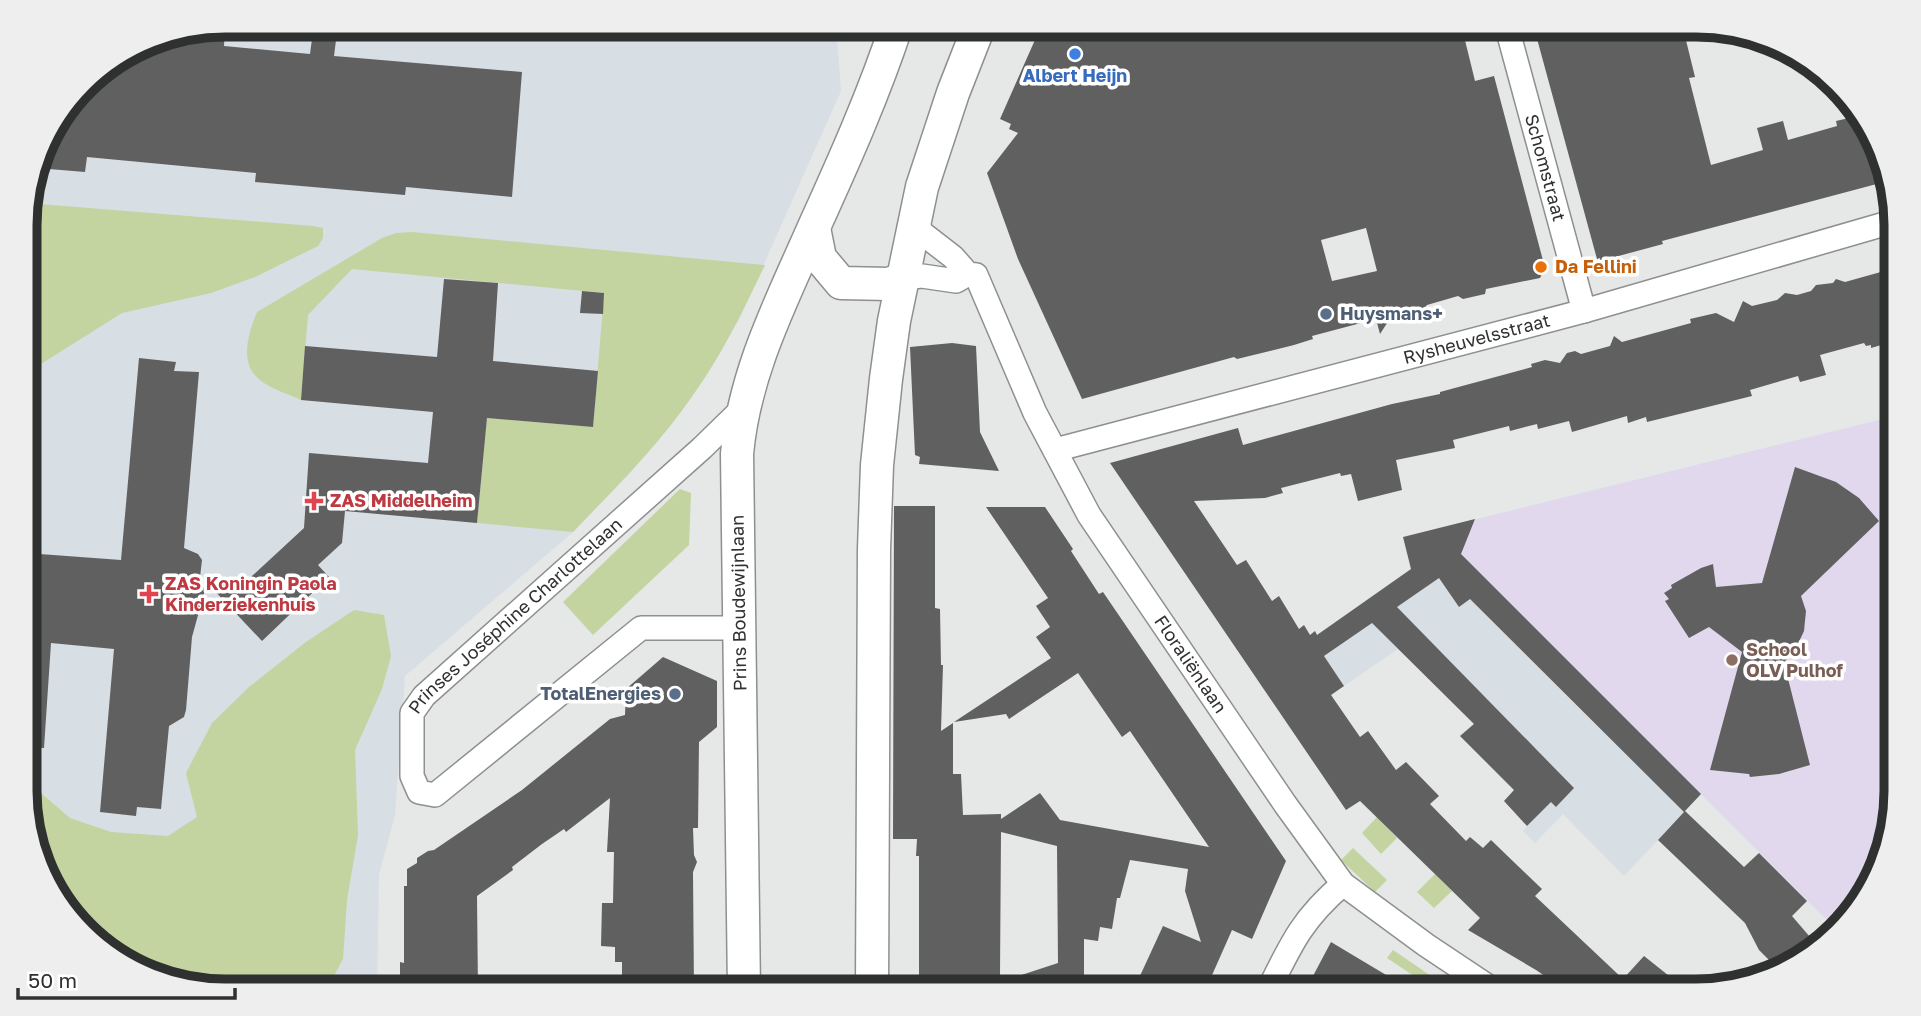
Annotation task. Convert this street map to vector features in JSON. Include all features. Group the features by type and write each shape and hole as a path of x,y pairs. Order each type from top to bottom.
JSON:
{"main road":[{"name":"Prins Boudewijnlaan","path":"744,979 737,454 742,409 780,300 881,72 893,37"},
{"path":"872,979 877,465 892,335 914,219 953,93 975,37"},
{"path":"814,228 820,258 841,283 889,284 902,279"}],"street":[{"name":"Schomstraat","path":"1510,37 1584,311"},
{"name":"Floraliënlaan","path":"914,219 922,233 953,257 968,274 976,275 1035,413 1088,516 1343,884 1477,979"},
{"name":"Rysheuvelsstraat","path":"1055,450 1584,311 1884,224"},
{"path":"902,279 922,276 956,281 968,274"},
{"name":"Prinses Joséphine Charlottelaan","path":"739,628 641,628 435,795 419,792 412,776 412,713 424,696 702,448 742,409"},
{"path":"1274,979 1299,930 1320,904 1343,884"}],"shaded area":[{"name":"ZAS Middelheim","path":"837,37 841,91 739,320 691,398 632,471 573,532 405,676 395,815 379,875 377,979 225,979 176,973 142,960 110,940 76,906 51,863 38,815 37,791 37,213 43,176 62,131 76,110 110,76 153,51 201,38"},
{"name":"School OLV Pulhof","path":"1884,419 1884,803 1881,828 1865,874 1837,915 1830,922 1436,529"},
{"path":"1450,542 1701,794 1624,876 1563,814 1535,843 1523,831 1538,815 1460,736 1474,723 1398,649 1344,686 1324,657"}],"green space":[{"path":"38,204 323,228 323,238 318,246 255,277 211,293 122,313 37,366"},
{"path":"412,232 765,265 722,350 691,398 650,451 573,532 477,523 487,418 593,427 604,293 352,269 308,315 301,400 269,386 253,373 247,347 257,312 382,238 396,233"},
{"path":"680,489 691,493 689,545 593,635 563,602"},
{"path":"354,610 384,615 391,656 382,689 355,750 358,835 347,900 343,959 332,979 201,978 176,973 142,960 110,940 92,924 62,885 43,840 37,790 70,818 111,832 168,836 197,817 186,773 212,723 249,687 306,642"},
{"path":"1377,817 1397,838 1381,854 1362,833"},
{"path":"1353,848 1387,880 1375,892 1341,860"},
{"path":"1435,874 1452,891 1434,908 1417,892"},
{"path":"1393,950 1435,979 1418,979 1387,958"}],"building":[{"path":"224,37 224,46 310,54 312,37 336,37 334,56 522,72 512,197 406,187 405,195 255,182 256,173 87,157 85,172 46,169 56,142 76,110 110,76 131,62 153,51 188,40"},
{"path":"1036,37 1464,37 1475,81 1494,76 1545,268 1540,278 1486,289 1485,294 1463,299 1458,296 1427,305 1420,314 1411,309 1393,314 1380,334 1376,319 1312,336 1313,339 1294,345 1237,359 1234,357 1082,399 1018,259 987,173 1018,133 1009,129 1011,124 1000,119","holes":["1366,228 1377,271 1332,281 1321,240"]},
{"path":"1537,37 1685,37 1695,77 1689,78 1711,165 1763,150 1757,128 1783,121 1788,140 1837,126 1836,121 1850,118 1870,153 1878,176 1879,183 1662,241 1663,244 1600,261 1600,258 1597,259"},
{"path":"1884,271 1884,344 1871,348 1871,345 1866,346 1864,343 1820,355 1826,375 1800,382 1798,376 1750,390 1752,396 1647,422 1646,417 1628,423 1627,416 1572,432 1569,421 1538,429 1537,424 1510,431 1509,426 1453,440 1455,448 1396,460 1402,490 1358,501 1351,474 1341,476 1340,473 1281,488 1283,493 1265,498 1194,501 1237,565 1246,560 1272,601 1279,596 1299,629 1304,625 1310,635 1315,631 1317,635 1411,569 1403,537 1475,519 1461,554 1701,794 1685,811 1744,867 1759,853 1807,901 1792,916 1811,939 1772,963 1759,950 1745,923 1658,840 1684,812 1470,599 1459,607 1439,578 1397,607 1574,788 1556,807 1551,802 1527,826 1504,801 1514,790 1460,736 1474,724 1372,623 1324,656 1344,686 1331,695 1360,737 1368,731 1396,770 1406,762 1439,796 1430,804 1466,841 1470,837 1483,848 1491,840 1542,889 1535,896 1623,979 1549,979 1468,930 1480,918 1360,801 1346,810 1110,463 1238,428 1243,445 1392,404 1440,394 1532,367 1531,364 1545,360 1560,363 1567,353 1575,351 1581,354 1610,346 1614,336 1622,342 1691,323 1690,319 1716,313 1734,322 1743,301 1752,306 1777,300 1785,293 1797,295 1811,291 1816,285 1833,283 1836,279 1845,282"},
{"path":"444,279 498,283 493,361 598,371 593,427 487,418 477,523 345,511 342,543 318,565 329,577 262,641 211,587 238,589 304,528 309,453 428,463 433,412 301,400 305,346 437,357"},
{"path":"582,291 604,293 603,314 580,313"},
{"path":"952,343 976,346 980,432 999,471 919,464 920,457 915,455 910,347"},
{"path":"139,358 176,362 174,371 199,372 184,548 198,554 202,560 199,586 206,586 192,637 186,710 184,717 169,726 161,809 137,807 136,816 100,812 114,649 51,643 44,748 37,748 37,554 121,560"},
{"path":"1795,467 1836,482 1859,498 1879,521 1801,596 1806,611 1804,631 1784,663 1810,765 1779,774 1750,777 1749,774 1710,770 1742,652 1709,627 1689,638 1665,601 1669,599 1664,593 1672,588 1671,585 1713,564 1716,587 1762,583"},
{"path":"894,506 935,506 935,608 940,609 943,665 941,731 953,723 953,774 961,774 963,815 1001,814 1001,819 1040,793 1060,820 1209,847 1130,731 1122,737 1078,673 1009,719 1006,714 954,722 1051,658 1036,637 1050,627 1036,606 1048,598 986,507 1045,507 1099,594 1103,592 1286,861 1252,939 1232,930 1210,979 1139,979 1163,926 1201,942 1185,891 1188,869 1130,860 1120,898 1117,898 1112,929 1100,927 1098,941 1084,939 1084,979 1009,979 1058,963 1057,846 1001,832 1000,975 919,976 917,839 893,839"},
{"path":"663,657 717,681 717,727 699,742 698,828 693,828 694,855 697,862 693,872 694,979 622,979 622,962 615,962 615,947 601,946 602,903 613,903 614,852 607,852 610,798 566,832 564,829 542,844 512,867 513,870 477,896 478,979 400,979 400,962 404,963 404,886 407,886 407,869 417,863 417,858 434,850 522,790 610,719 625,715 626,689"},
{"path":"1331,942 1393,979 1311,979"},
{"path":"1644,956 1673,979 1623,979"}],"place":[{"name":"Albert Heijn","path":"1075,54"},
{"name":"Da Fellini","path":"1541,267"},
{"name":"Huysmans+","path":"1326,314"},
{"name":"ZAS Middelheim","path":"314,501"},
{"name":"ZAS Koningin Paola Kinderziekenhuis","path":"149,594"},
{"name":"School OLV Pulhof","path":"1732,660"},
{"name":"TotalEnergies","path":"675,694"}]}
